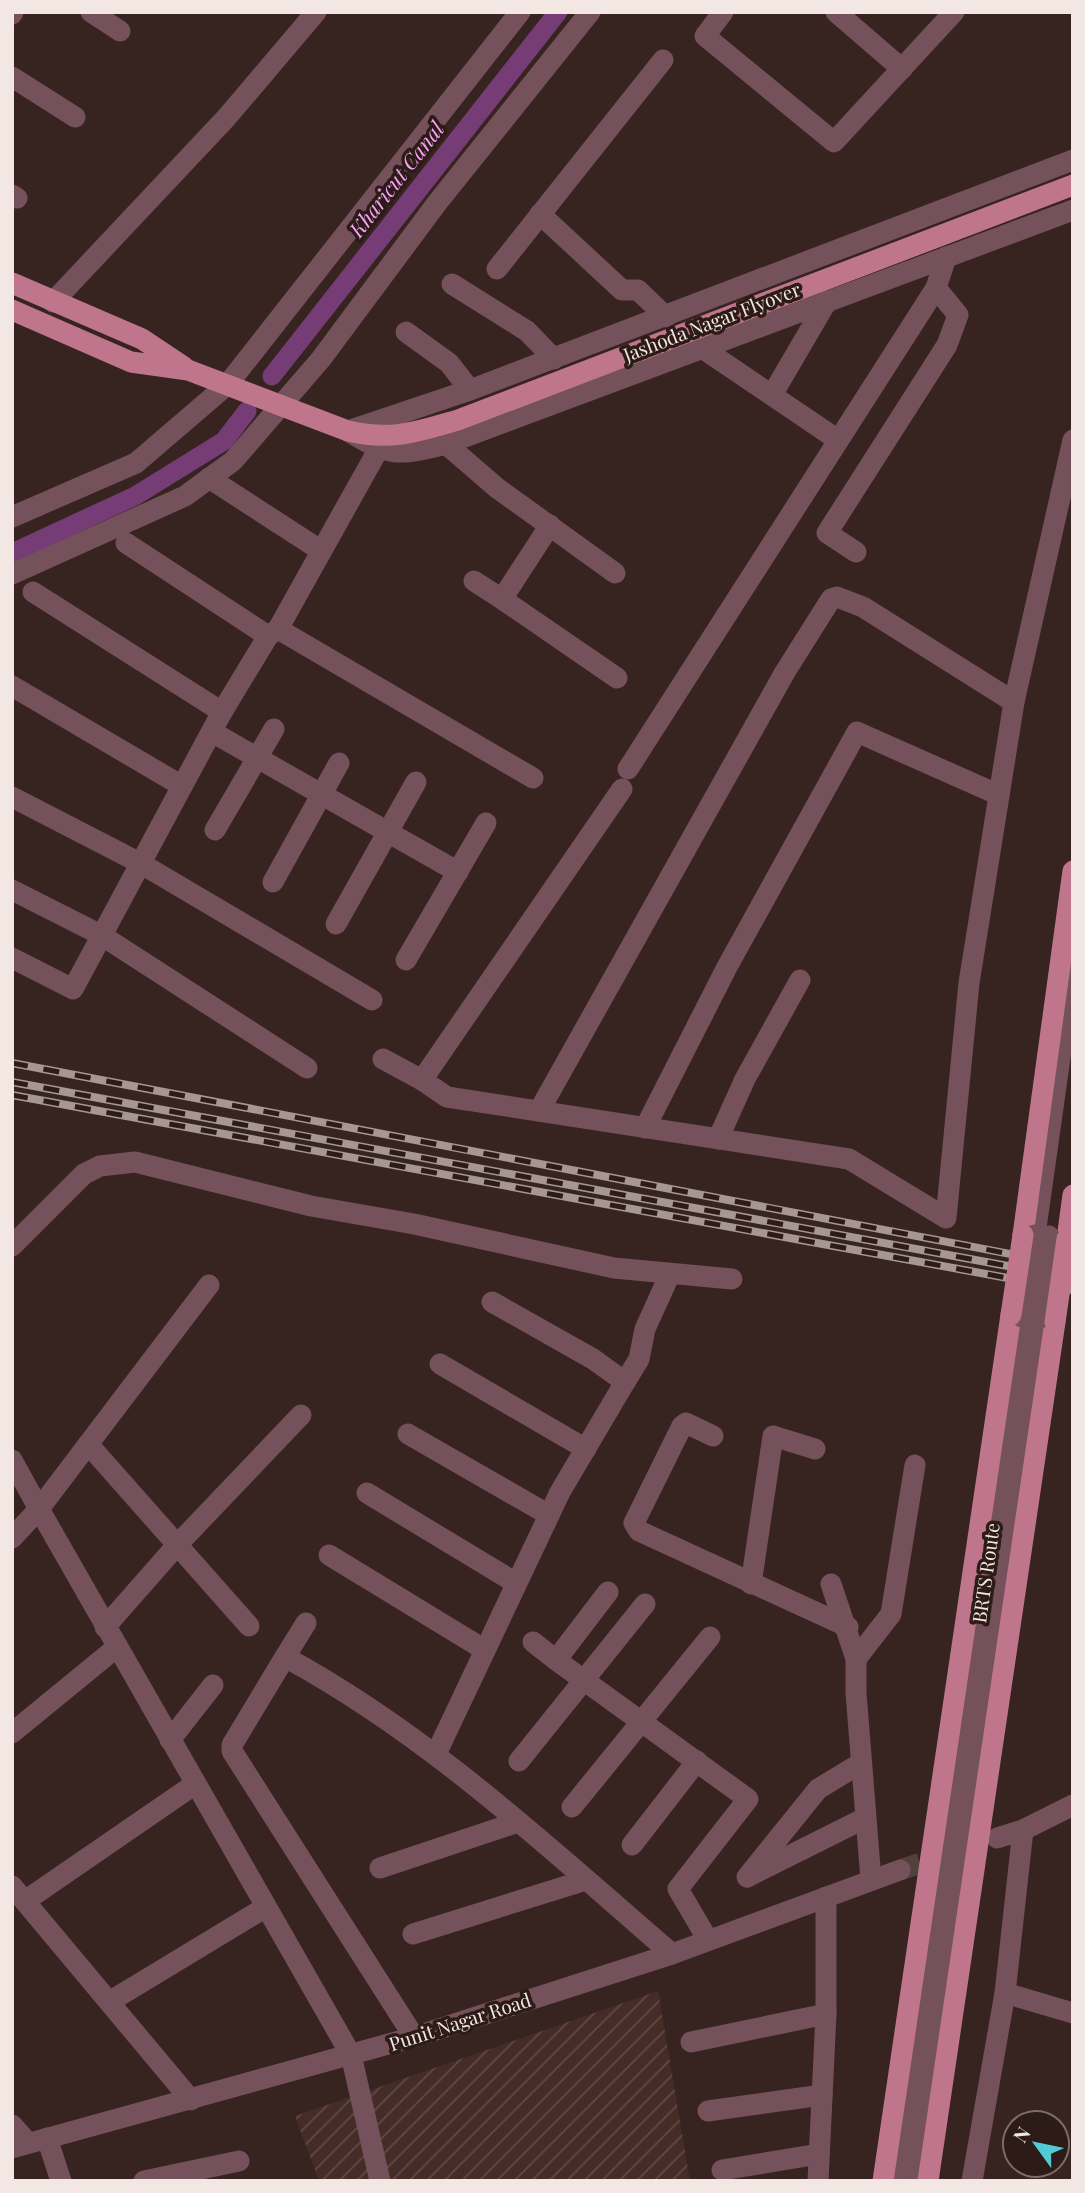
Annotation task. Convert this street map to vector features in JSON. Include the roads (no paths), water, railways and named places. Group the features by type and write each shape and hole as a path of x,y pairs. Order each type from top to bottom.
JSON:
{"main road":[{"name":"Jashoda Nagar Flyover","path":"188,370 384,444 458,420 1073,185"},
{"path":"12,283 142,339 188,370"},
{"path":"12,310 131,362 188,370"},
{"path":"883,2181 1032,1318 1043,1236 1073,870"},
{"path":"928,2181 1043,1236 1073,1195"}],"street":[{"path":"91,12 120,31"},
{"path":"53,302 227,117 316,12"},
{"path":"12,517 136,463 228,384 520,12"},
{"path":"12,575 186,496 233,461 284,406 437,204 590,12"},
{"path":"723,12 705,36 834,142 954,12"},
{"path":"836,12 902,69"},
{"path":"497,269 663,60"},
{"path":"12,77 75,117"},
{"path":"348,431 554,359 1073,160"},
{"path":"12,958 73,989 222,712 273,633 384,444 399,454 446,444 1073,210"},
{"path":"540,214 622,290 638,290 666,317"},
{"path":"422,1080 625,779 936,288 946,257"},
{"path":"452,284 527,331 554,359"},
{"path":"856,552 827,533 947,345 958,315 936,288"},
{"path":"772,395 827,301"},
{"path":"406,332 449,363 470,390"},
{"path":"702,348 838,440"},
{"path":"383,1059 447,1097 849,1159 946,1218 969,983 1014,702 1073,440"},
{"path":"446,444 497,488 615,573"},
{"path":"209,478 320,550"},
{"path":"502,599 550,525"},
{"path":"126,543 273,633 533,778"},
{"path":"474,581 617,678"},
{"path":"33,592 222,712"},
{"path":"539,1111 785,672 831,599 837,597 863,607 1014,702"},
{"path":"12,686 182,786"},
{"path":"215,830 274,729"},
{"path":"212,732 458,872"},
{"path":"645,1128 727,967 857,732 999,795"},
{"path":"273,882 339,763"},
{"path":"336,924 416,782"},
{"path":"12,797 140,863 372,1000"},
{"path":"406,960 486,823"},
{"path":"12,890 101,935 307,1068"},
{"path":"1043,1236 1073,966"},
{"path":"718,1139 745,1079 800,980"},
{"path":"1043,1236 1073,1068"},
{"path":"12,1246 84,1174 100,1166 135,1162 311,1206 414,1224 614,1268 732,1279"},
{"path":"436,1754 549,1515 639,1359 645,1329 670,1274"},
{"path":"12,1538 39,1509 209,1285"},
{"path":"492,1302 593,1359 625,1382"},
{"name":"BRTS Route","path":"899,2181 1032,1318"},
{"name":"BRTS Route","path":"915,2181 1032,1318"},
{"path":"440,1364 586,1449"},
{"path":"105,1627 178,1544 301,1415"},
{"path":"713,1436 686,1423 682,1426 634,1523 644,1534 848,1627"},
{"path":"408,1434 549,1515"},
{"path":"751,1584 773,1436 815,1449"},
{"path":"88,1444 249,1626"},
{"path":"12,1460 351,2055 380,2181"},
{"path":"856,1658 891,1614 915,1465"},
{"path":"367,1493 516,1583"},
{"path":"329,1555 485,1650"},
{"path":"831,1584 848,1627 856,1658 861,1763 872,1880"},
{"path":"556,1660 608,1592"},
{"path":"519,1761 645,1604"},
{"path":"306,1623 232,1745 232,1751 415,2037"},
{"path":"572,1807 710,1637"},
{"path":"533,1642 748,1799 678,1889 708,1940"},
{"path":"12,1733 117,1647"},
{"path":"285,1657 338,1686 436,1754 672,1954"},
{"path":"170,1740 213,1685"},
{"path":"632,1844 696,1761"},
{"path":"861,1763 818,1789 741,1880 866,1818"},
{"path":"191,2100 19,1894 195,1784"},
{"path":"997,1838 1023,1830 1073,1805"},
{"path":"380,1868 518,1822"},
{"path":"972,2181 1005,1993 1023,1830"},
{"name":"Punit Nagar Road","path":"29,2143 415,2037 672,1954 900,1870"},
{"path":"413,1934 586,1880"},
{"path":"818,2181 826,2014 826,1897"},
{"path":"109,2002 266,1907"},
{"path":"1005,1993 1073,2013"},
{"path":"691,2042 826,2014"},
{"path":"708,2111 822,2095"},
{"path":"12,2125 61,2181"},
{"path":"722,2169 819,2154"},
{"path":"144,2181 239,2161"}],"waterway":[{"name":"Kharicut Canal","path":"272,376 558,12"},
{"name":"Kharicut Canal","path":"12,553 135,496 224,441 247,411"}],"tunnel":[{"path":"900,1870 945,1855"}],"railway":[{"path":"12,1063 1073,1266"},
{"path":"12,1082 1073,1278"},
{"path":"12,1095 1073,1290"}]}
